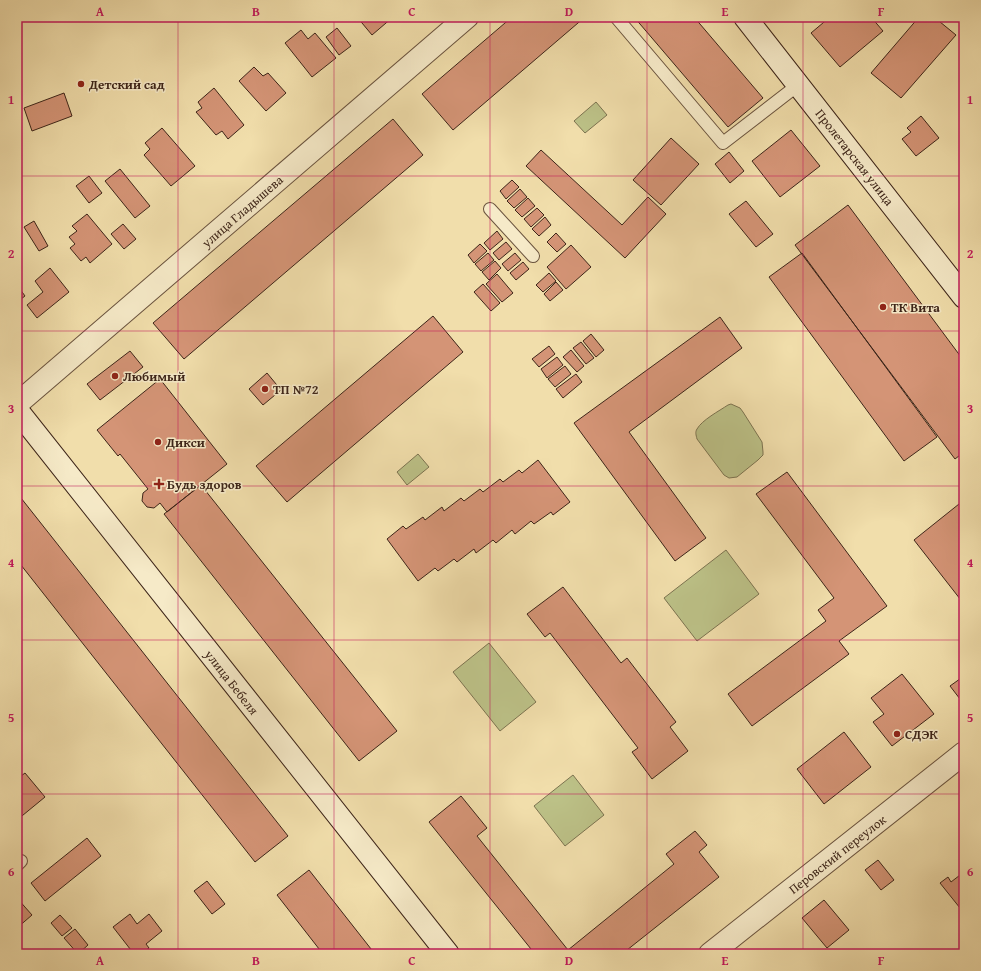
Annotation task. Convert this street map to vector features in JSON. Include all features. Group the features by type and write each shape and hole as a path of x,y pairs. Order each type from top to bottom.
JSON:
{"street":[{"name":"улица Гладышева","path":"17,404 467,17"},
{"name":"Пролетарская улица","path":"745,17 964,297"},
{"name":"улица Бебеля","path":"17,410 448,954"},
{"name":"Перовский переулок","path":"710,954 964,753"}],"lane":[{"path":"616,17 723,143 798,84"},
{"path":"490,209 533,256"}],"green space":[{"path":"596,102 607,115 585,133 574,121"},
{"path":"731,404 740,408 762,442 763,455 737,477 729,478 724,475 697,439 696,430 707,419"},
{"path":"418,454 429,467 407,485 397,472"},
{"path":"726,550 759,594 697,641 664,598"},
{"path":"489,643 536,702 500,731 453,672"},
{"path":"573,775 604,815 565,846 534,806"}],"building":[{"path":"357,17 393,17 372,35"},
{"path":"512,17 585,17 453,130 422,94"},
{"path":"634,17 694,17 763,98 728,127"},
{"path":"830,17 871,17 883,31 840,67 811,33"},
{"path":"919,17 934,17 956,35 901,98 871,73"},
{"path":"337,28 351,46 339,55 326,37"},
{"path":"301,30 308,39 315,33 336,58 312,77 285,43"},
{"path":"254,67 263,76 268,73 286,93 266,111 239,81"},
{"path":"214,88 244,125 228,139 222,131 216,135 196,112 202,108 198,102"},
{"path":"64,93 72,116 32,131 24,108"},
{"path":"921,116 939,138 916,156 902,139 911,132 907,128"},
{"path":"393,119 423,155 184,359 153,323"},
{"path":"162,128 195,166 171,186 144,155 150,149 145,143"},
{"path":"791,130 820,166 780,197 752,161"},
{"path":"671,138 699,164 661,205 633,180"},
{"path":"541,150 622,225 648,197 666,214 625,258 526,166"},
{"path":"729,152 744,171 730,183 715,164"},
{"path":"120,169 150,206 135,218 105,181"},
{"path":"89,176 102,193 89,203 76,186"},
{"path":"512,180 519,187 506,199 500,191"},
{"path":"520,189 527,197 514,208 507,201"},
{"path":"528,198 535,206 522,217 515,210"},
{"path":"746,201 773,234 756,247 729,214"},
{"name":"ТК Вита","path":"848,205 964,361 964,452 955,459 795,245"},
{"path":"537,208 544,215 531,227 524,219"},
{"path":"87,214 112,244 90,263 86,257 81,261 70,248 75,244 69,237 77,231 72,226"},
{"path":"545,217 551,225 539,236 532,229"},
{"path":"34,221 48,246 39,251 24,227"},
{"path":"123,224 136,239 124,249 111,234"},
{"path":"497,231 503,239 490,250 484,243"},
{"path":"556,233 566,244 557,252 547,242"},
{"path":"506,242 512,249 499,260 493,253"},
{"path":"480,244 487,251 474,263 468,255"},
{"path":"571,245 591,267 566,289 547,267"},
{"path":"488,253 494,260 481,271 475,264"},
{"path":"515,253 521,260 508,271 502,264"},
{"path":"802,253 937,437 904,461 769,277"},
{"path":"495,261 501,268 489,280 482,272"},
{"path":"523,262 529,269 516,280 510,273"},
{"path":"50,268 69,292 37,318 27,305 43,292 35,281"},
{"path":"549,273 556,281 543,292 536,285"},
{"path":"497,274 513,293 502,302 486,284"},
{"path":"556,282 563,290 550,301 544,294"},
{"path":"483,284 500,303 491,311 474,292"},
{"path":"17,285 25,296 17,302"},
{"path":"433,316 463,352 287,502 256,466"},
{"path":"720,317 742,348 629,432 706,538 675,561 574,423"},
{"path":"591,334 604,350 596,357 583,341"},
{"path":"581,342 594,358 586,364 573,348"},
{"path":"549,346 555,354 539,367 532,359"},
{"path":"571,350 584,366 577,372 563,357"},
{"name":"Любимый","path":"130,351 143,367 100,400 87,384"},
{"path":"557,357 563,365 547,378 541,369"},
{"path":"565,366 571,374 555,387 548,379"},
{"name":"ТП №72","path":"267,373 281,390 263,405 249,389"},
{"path":"576,374 582,382 563,398 556,389"},
{"name":"Дикси","path":"160,379 227,464 167,512 160,503 154,508 147,507 142,501 143,493 148,489 120,454 118,456 97,430"},
{"path":"538,460 570,502 553,515 551,512 534,524 531,521 515,534 512,530 496,543 493,540 476,553 474,549 457,562 454,559 438,571 435,568 418,581 387,539 403,526 406,529 423,517 425,520 442,507 444,511 461,498 464,501 480,489 483,492 500,479 503,482 519,470 522,473"},
{"path":"787,472 887,606 839,641 849,654 752,726 728,694 826,621 818,610 834,598 756,494"},
{"path":"201,485 397,731 359,761 164,514"},
{"path":"21,498 288,836 255,862 17,560 17,501"},
{"path":"964,500 964,604 914,540"},
{"path":"563,587 621,663 627,658 676,722 670,727 688,751 652,779 632,752 638,748 550,633 545,637 527,614"},
{"path":"902,674 934,714 892,746 873,722 884,714 871,698"},
{"path":"964,676 964,695 960,699 950,686"},
{"path":"844,732 871,767 824,804 797,769"},
{"path":"25,773 45,797 17,820 17,779"},
{"path":"461,796 487,828 477,836 568,950 674,864 666,854 695,831 707,845 699,852 719,877 622,954 535,954 429,822"},
{"path":"87,838 101,856 45,901 31,883"},
{"path":"878,860 894,880 881,890 865,870"},
{"path":"309,870 375,954 323,954 277,895"},
{"path":"964,872 964,913 940,883 948,877 951,882"},
{"path":"207,881 225,904 212,914 194,891"},
{"path":"17,898 32,915 17,928"},
{"path":"824,900 849,930 827,948 802,918"},
{"path":"130,914 137,924 149,914 162,931 146,944 149,948 141,954 134,954 113,927"},
{"path":"60,915 72,928 62,936 51,923"},
{"path":"75,929 88,945 78,954 64,938"}],"place":[{"name":"Детский сад","path":"81,84"},
{"name":"ТК Вита","path":"883,307"},
{"name":"Любимый","path":"115,376"},
{"name":"ТП №72","path":"265,389"},
{"name":"Дикси","path":"158,442"},
{"name":"Будь здоров","path":"159,484"},
{"name":"СДЭК","path":"897,734"}]}
